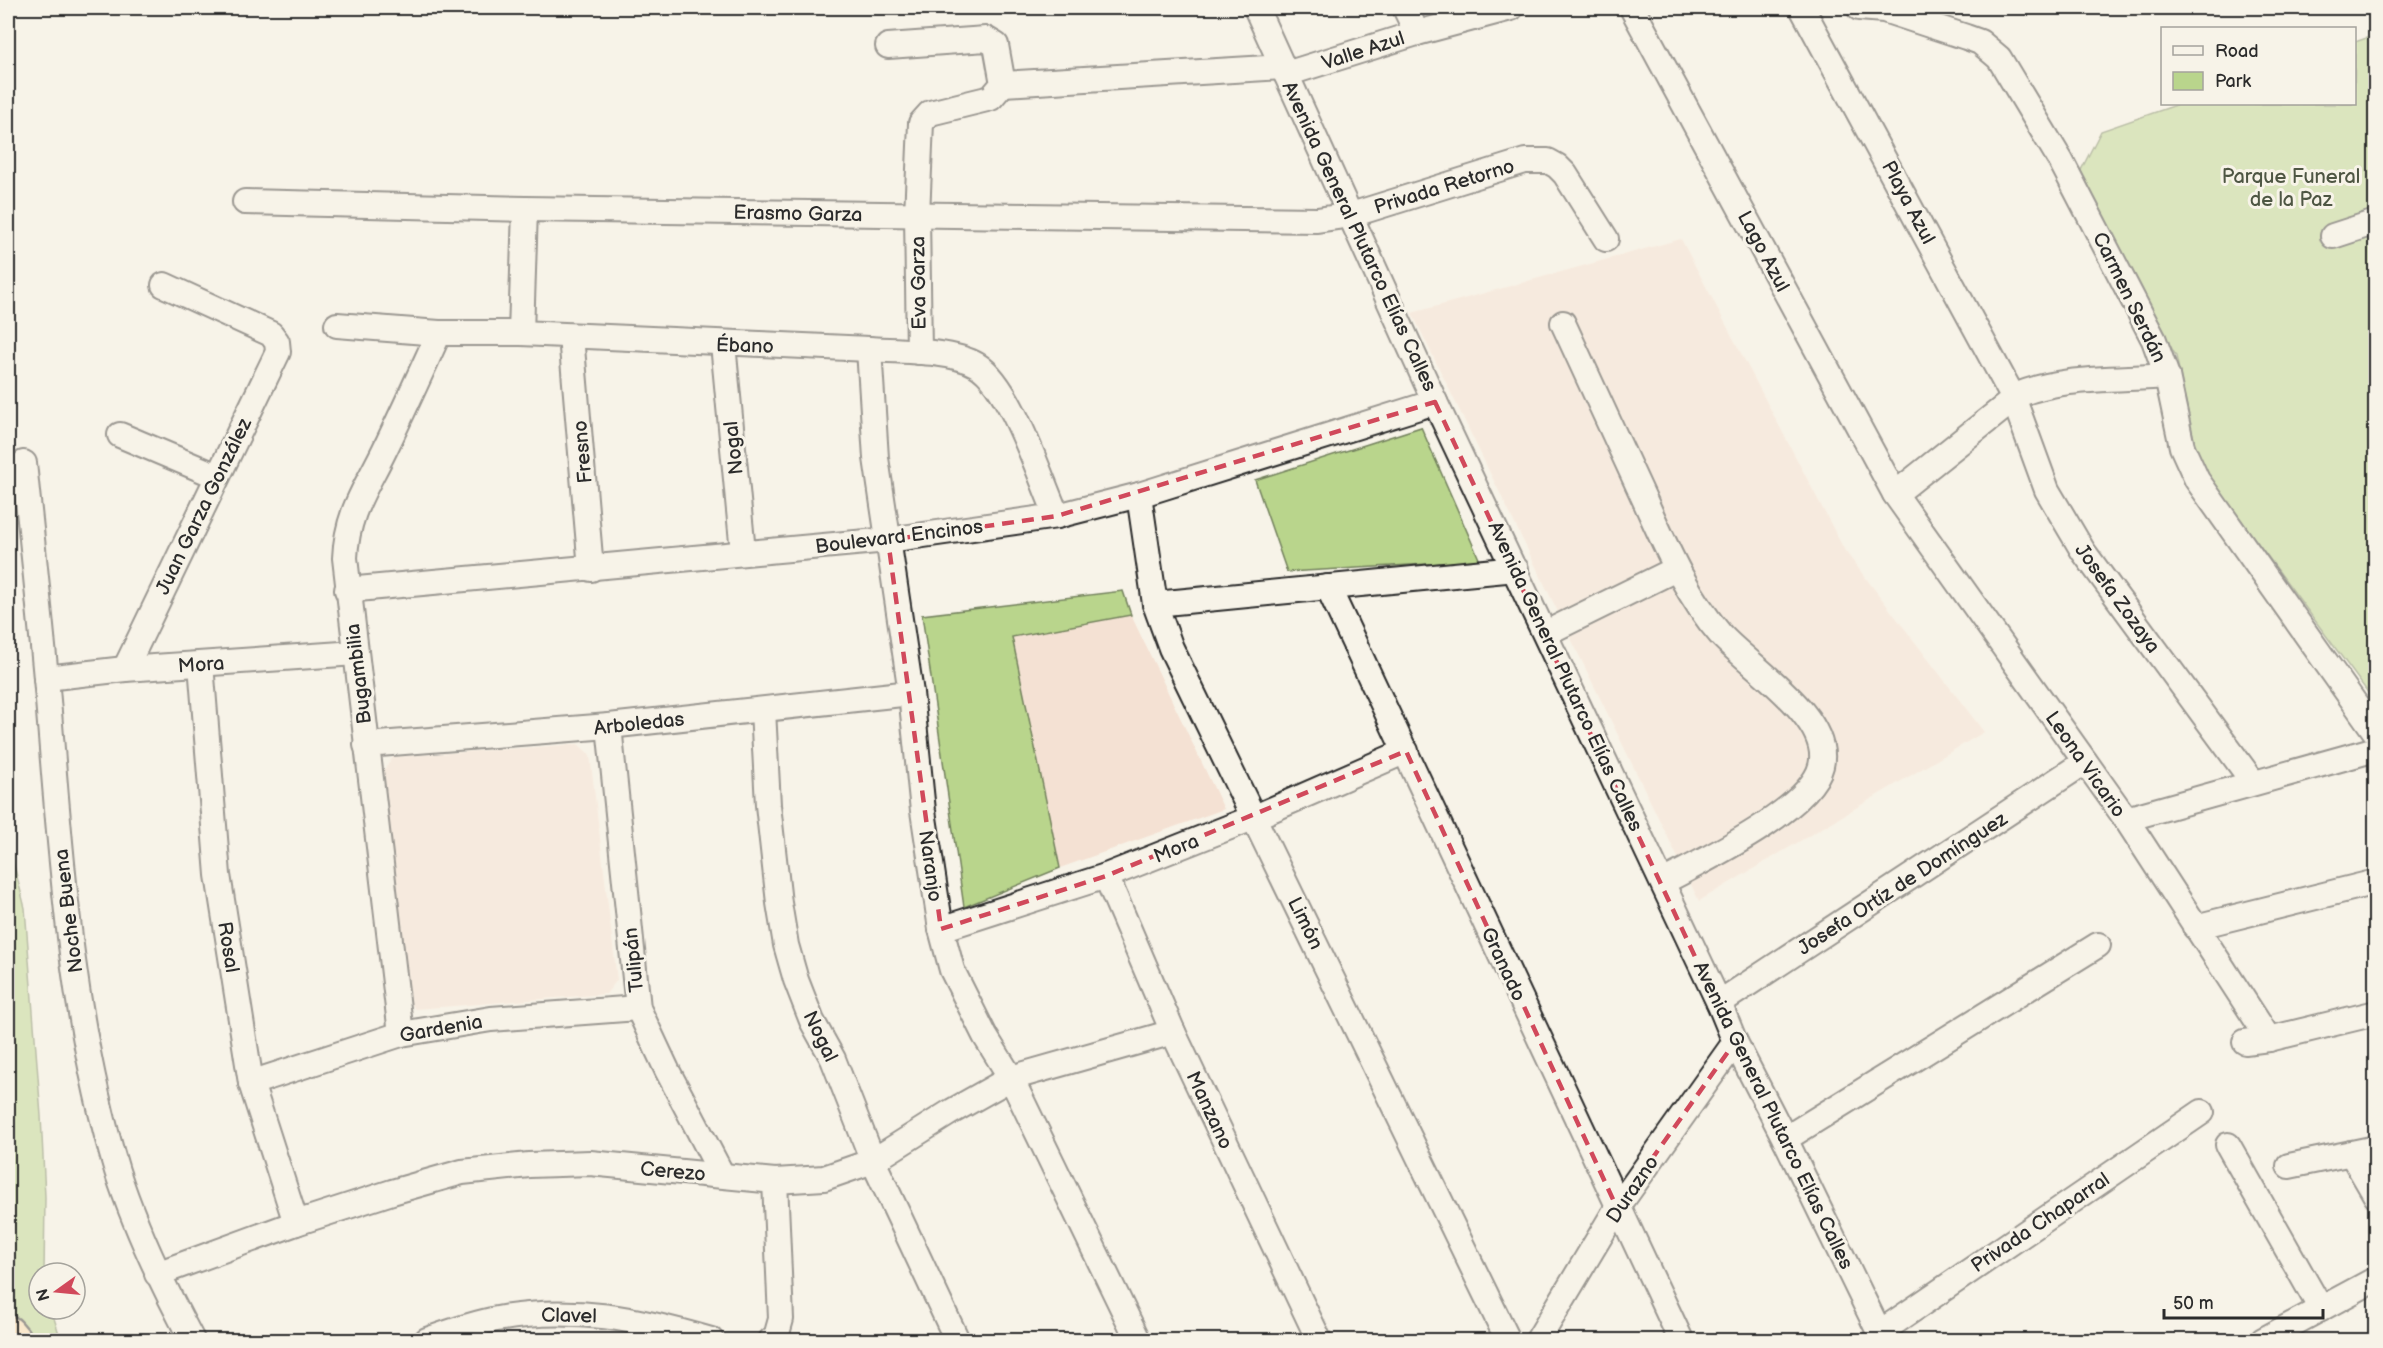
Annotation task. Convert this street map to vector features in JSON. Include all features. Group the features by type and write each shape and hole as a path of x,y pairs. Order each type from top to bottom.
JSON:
{"highway":[{"path":"8,1333 14,1341"}],"street":[{"name":"Avenida General Plutarco Elías Calles","path":"1256,8 1436,402 1719,1003 1735,1042 1881,1337"},
{"path":"1405,8 1417,33"},
{"name":"Valle Azul","path":"1003,84 1285,71 1511,8"},
{"name":"Lago Azul","path":"1632,8 1894,494"},
{"name":"Playa Azul","path":"1802,8 2013,397"},
{"path":"1859,8 1884,9"},
{"name":"Carmen Serdán","path":"1884,9 1980,42 1999,58 2061,161 2154,340 2167,376 2179,439 2197,480 2376,733"},
{"path":"888,46 986,39 996,45 1003,84"},
{"name":"Eva Garza","path":"919,352 918,215 921,123 930,113 991,98 1003,84"},
{"name":"Privada Retorno","path":"1351,215 1511,164 1540,160 1557,166 1565,174 1605,239"},
{"name":"Erasmo Garza","path":"245,202 525,209 1289,221 1332,219 1351,215"},
{"path":"521,333 525,209"},
{"path":"2333,236 2376,222"},
{"name":"Juan Garza González","path":"125,669 278,352 277,342 271,334 164,285"},
{"path":"1563,323 1676,569 1703,613 1722,636 1801,709 1811,723 1822,750 1821,765 1816,778 1803,794 1773,818 1718,853 1662,882"},
{"name":"Ébano","path":"337,325 439,333 521,333 869,349 955,357 976,364 993,377 1008,399 1057,516"},
{"name":"Bugambilia","path":"401,1034 347,590 346,536 353,511 439,333"},
{"name":"Fresno","path":"571,336 591,568"},
{"name":"Nogal","path":"723,344 743,552"},
{"name":"Naranjo","path":"869,349 876,458 911,693 923,811 941,929 952,970 985,1036 1011,1078 1138,1341"},
{"path":"1894,494 2013,400 2013,397 2042,386 2167,376"},
{"name":"Josefa Zozaya","path":"2013,397 2035,461 2063,520 2083,551 2253,782"},
{"name":"Boulevard Encinos","path":"347,590 888,540 1057,516 1139,495 1436,402"},
{"path":"120,435 217,476"},
{"name":"Noche Buena","path":"24,463 46,678 65,905 88,1056 118,1172 157,1274 192,1341"},
{"name":"Leona Vicario","path":"1894,494 2126,819 2195,927 2257,1041 2376,1013"},
{"name":"Limón","path":"1139,495 1155,604 1171,648 1508,1341"},
{"path":"1155,604 1516,569"},
{"path":"1546,633 1676,569"},
{"name":"Granado","path":"1328,587 1681,1341"},
{"name":"Mora","path":"46,678 125,669 356,653"},
{"name":"Rosal","path":"201,664 218,875 251,1083 296,1223"},
{"name":"Arboledas","path":"366,745 609,726 911,693"},
{"name":"Nogal","path":"763,710 768,805 778,903 786,945 812,1021 833,1059 873,1161 957,1341"},
{"name":"Tulipán","path":"609,726 638,1008 687,1110 722,1175"},
{"path":"2126,819 2376,749"},
{"name":"Mora","path":"941,929 1106,876 1255,817 1406,751"},
{"name":"Josefa Ortíz de Domínguez","path":"1719,1003 2085,762"},
{"name":"Manzano","path":"1106,876 1173,1032 1319,1341"},
{"path":"2195,927 2376,882"},
{"path":"1785,1139 2098,945"},
{"name":"Gardenia","path":"251,1083 401,1034 491,1019 638,1008"},
{"name":"Cerezo","path":"157,1274 296,1223 462,1172 529,1165 590,1163 775,1180 824,1178 873,1161 949,1113 1011,1078 1173,1032"},
{"name":"Durazno","path":"1538,1341 1617,1208 1735,1042"},
{"name":"Privada Chaparral","path":"1881,1337 2202,1112"},
{"path":"2228,1145 2320,1309"},
{"path":"2289,1166 2376,1148"},
{"path":"2351,1153 2376,1196"},
{"path":"771,1341 776,1337 781,1319 775,1180"},
{"path":"2263,1341 2376,1280"},
{"name":"Clavel","path":"427,1341 495,1319 574,1312 615,1316 711,1341"}],"highlighted area":[{"path":"1435,402 1735,1042 1617,1208 1406,751 1106,876 941,929 888,540 1057,516"}],"shaded area":[{"path":"1681,239 1845,551 1984,732 1699,901 1412,313"},
{"path":"1131,615 1224,809 1060,868 1012,637"},
{"path":"578,744 590,755 617,980 606,994 415,1009 404,995 383,771 393,757"}],"green space":[{"name":"Parque Funeral de la Paz","path":"2375,35 2375,702 2199,463 2176,356 2077,178 2101,131 2176,105 2356,105 2356,42"},
{"path":"1421,427 1480,561 1287,572 1255,480"},
{"path":"1123,591 1131,615 1012,637 1060,868 964,907 922,615"},
{"path":"8,842 25,908 45,1197 44,1261 27,1261 27,1321 55,1321 61,1340 8,1340"}]}
